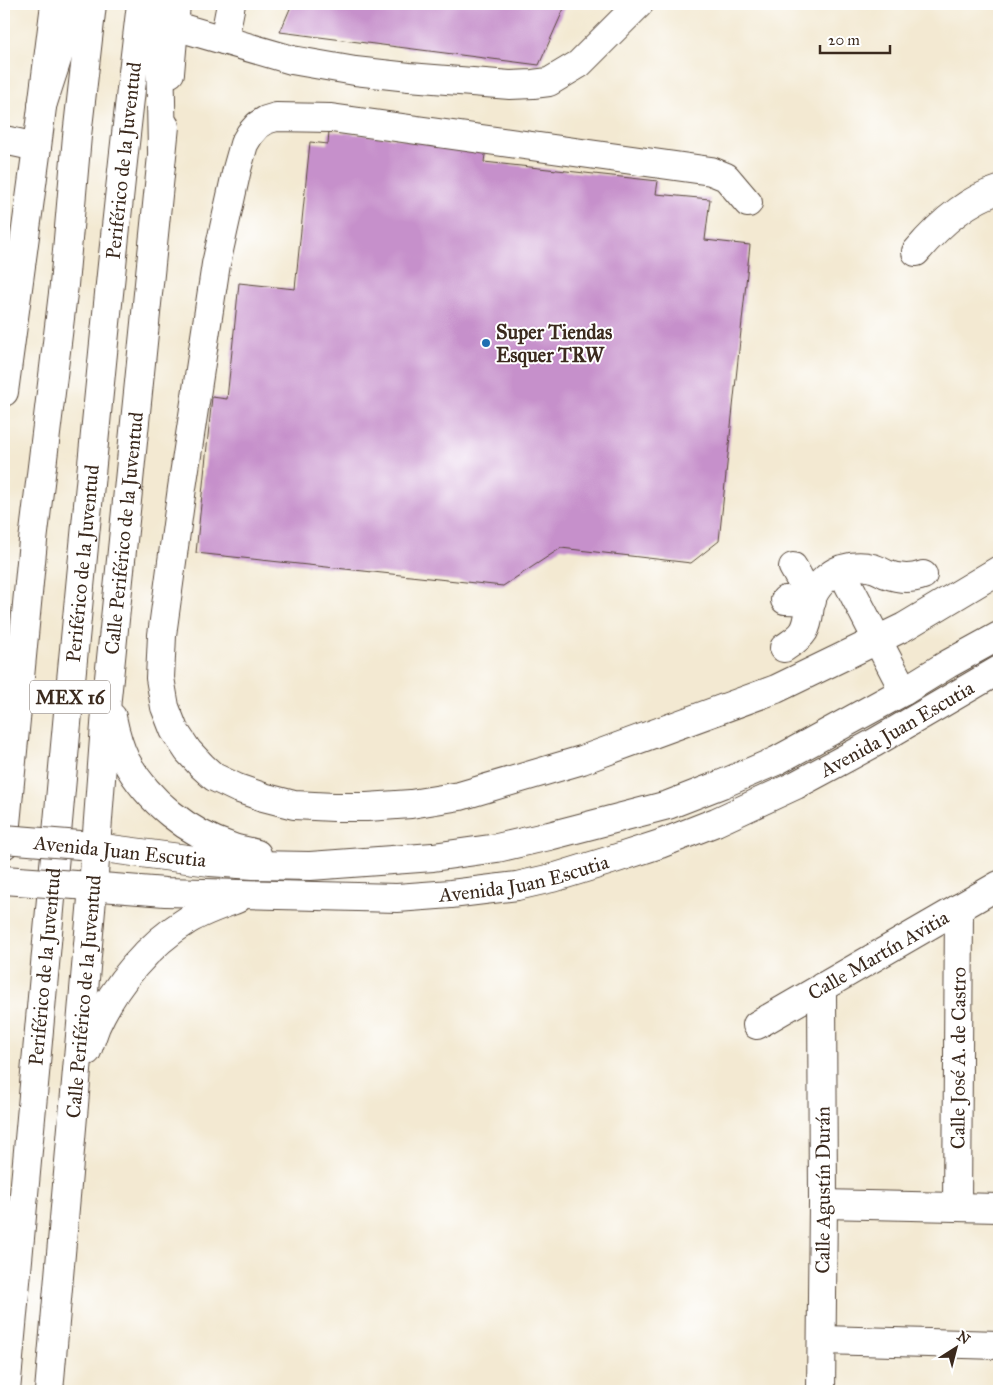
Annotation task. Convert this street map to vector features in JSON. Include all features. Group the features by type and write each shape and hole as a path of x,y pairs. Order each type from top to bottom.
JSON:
{"main road":[{"path":"4,392 55,4"},
{"path":"42,106 75,4"},
{"name":"MEX 16","path":"4,845 33,541 64,285 77,136 92,4"},
{"name":"Periférico de la Juventud","path":"6,1391 94,432 141,4"},
{"path":"159,4 162,150"},
{"path":"224,40 231,4"},
{"path":"175,15 224,40 292,60 355,72 510,85 549,82 579,64 639,4"},
{"name":"Calle Periférico de la Juventud","path":"49,1391 77,1081 84,886 107,698 175,15"},
{"path":"748,203 726,177 711,171 331,118 276,117 258,125 244,144 216,264 162,635 160,678 165,707 174,730 188,751 214,777 237,788 294,805 334,807 411,804 460,796 582,760 776,689 904,627 999,570"},
{"path":"4,140 37,147"},
{"path":"916,252 950,218 979,198 999,190"},
{"path":"784,648 796,640 803,632 810,618 812,601 818,587 829,576 841,570 858,566 873,568 902,579 914,579 923,575"},
{"path":"793,567 812,601"},
{"path":"841,570 904,691"},
{"path":"785,600 812,601"},
{"name":"Avenida Juan Escutia","path":"4,839 88,846 210,862 310,866 433,857 497,848 668,805 722,784 776,761 904,691 999,636"},
{"name":"Avenida Juan Escutia","path":"4,880 165,892 397,898 517,886 556,877 612,860 716,822 796,785 874,743 999,670"},
{"path":"107,698 116,735 126,760 142,785 165,810 205,836 231,847 310,866"},
{"path":"549,836 556,877"},
{"name":"Calle Martín Avitia","path":"757,1024 999,885"},
{"path":"77,1081 96,1026 107,1005 143,957 188,920 249,895"},
{"name":"Calle José A. de Castro","path":"957,1207 959,908"},
{"name":"Calle Agustín Durán","path":"821,1391 823,1340 822,987"},
{"path":"823,1204 999,1208"},
{"path":"823,1340 999,1345"}],"building":[{"path":"292,4 566,4 539,65 280,32"},
{"name":"Super Tiendas Esquer TRW","path":"329,131 486,148 484,162 658,181 656,194 710,199 705,240 750,245 719,541 691,563 561,548 503,586 196,553 212,397 227,399 239,283 295,289 310,142 328,144"}],"place":[{"name":"Super Tiendas Esquer TRW","path":"486,343"}]}
